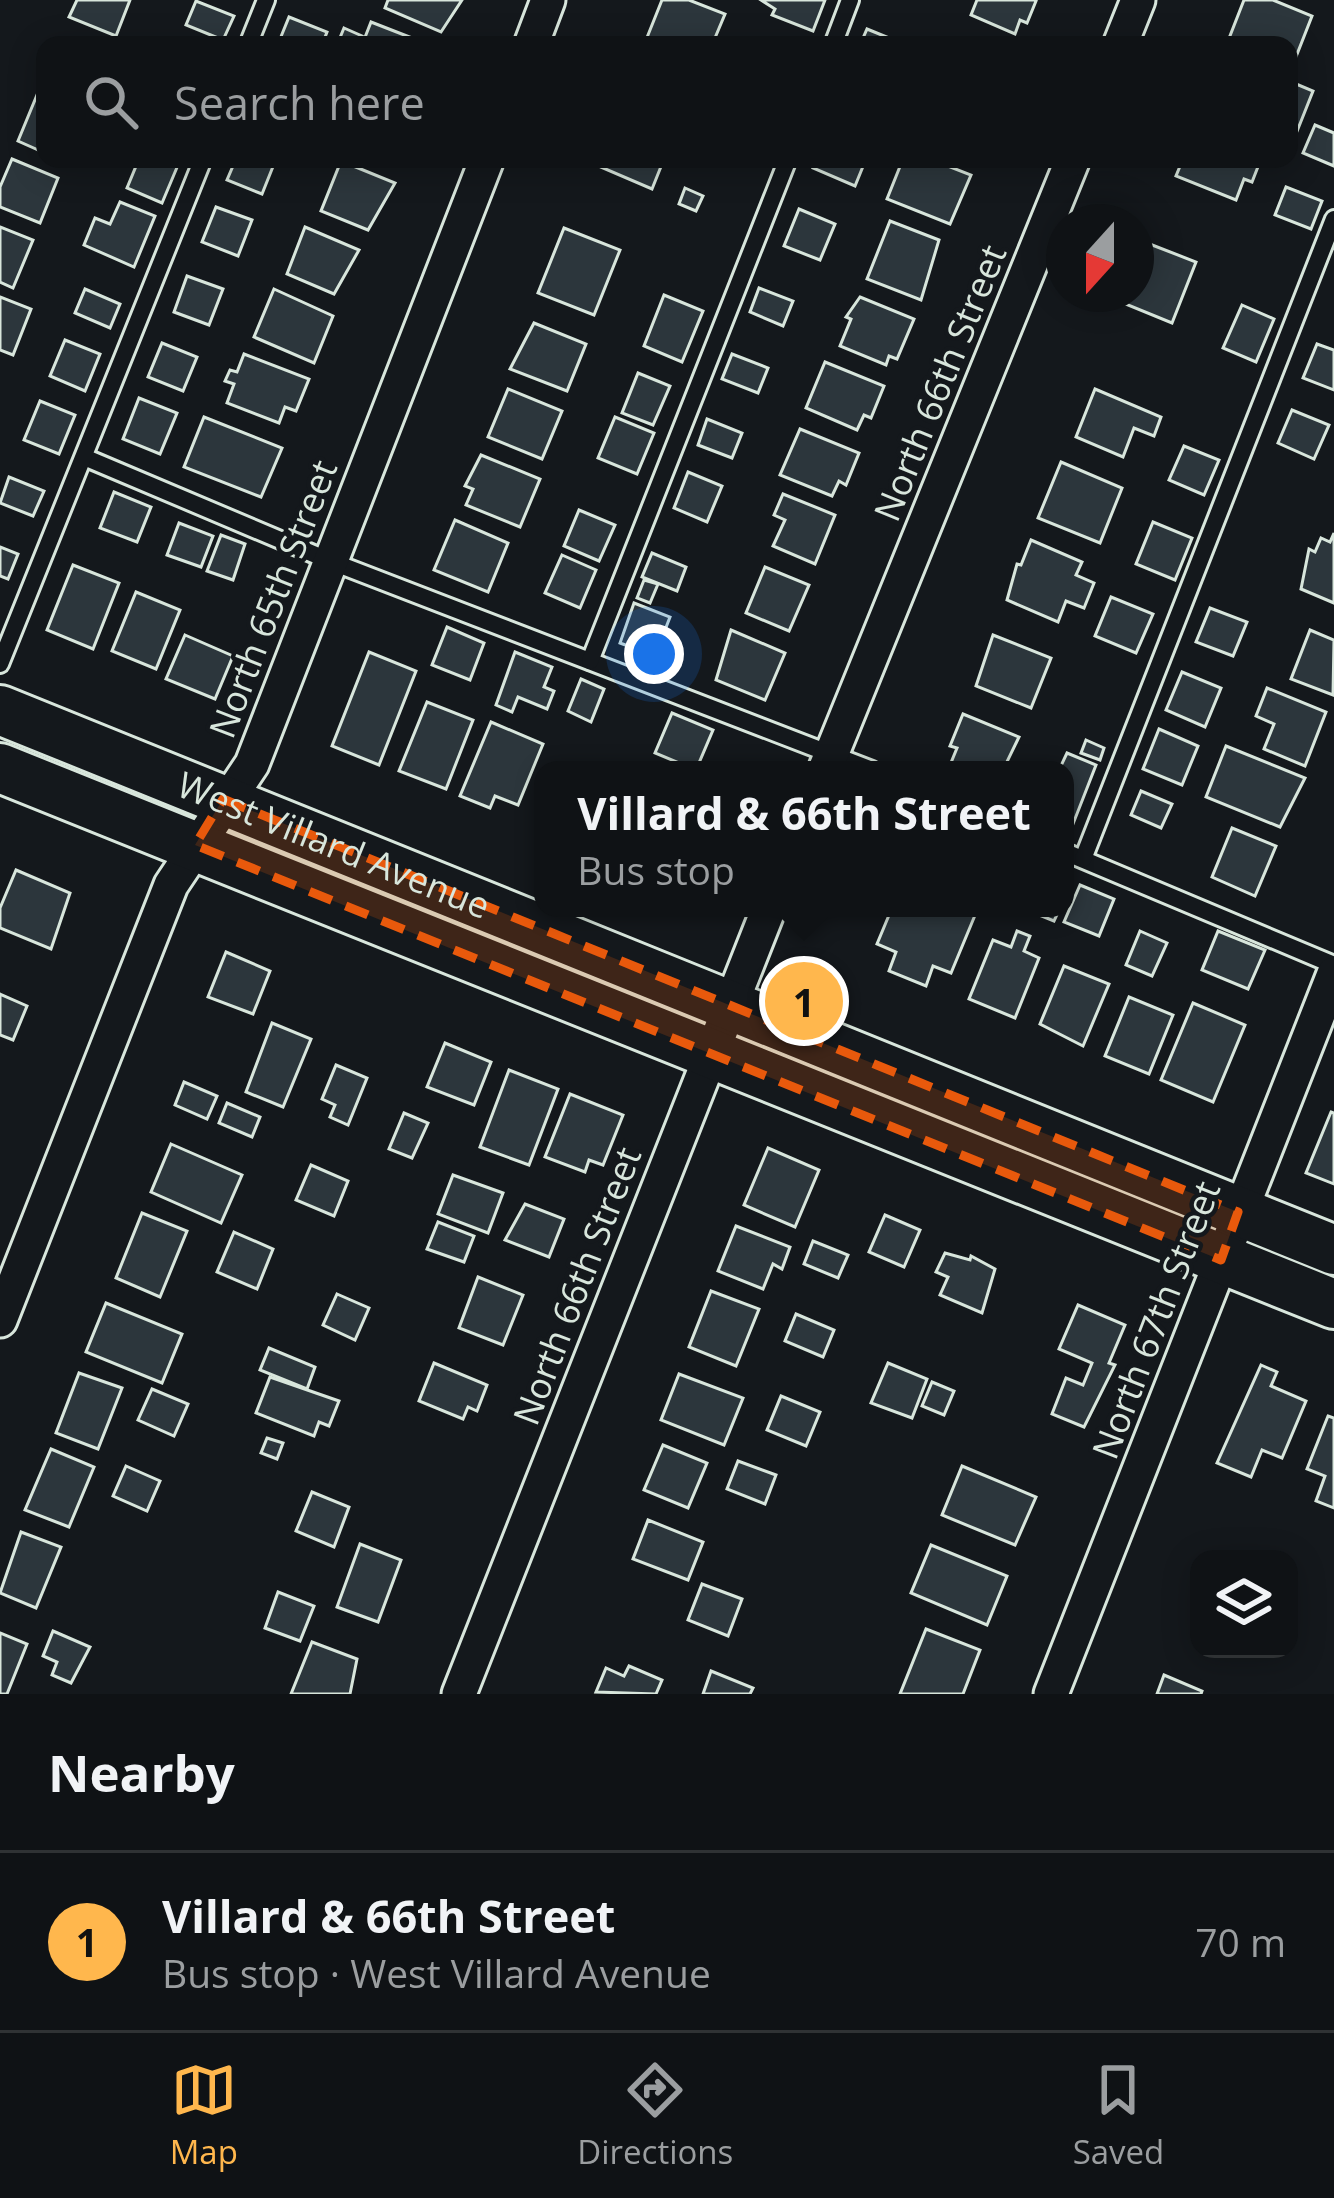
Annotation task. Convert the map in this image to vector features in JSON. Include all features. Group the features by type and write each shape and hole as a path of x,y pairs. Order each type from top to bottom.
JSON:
{"street":[{"path":"534,36 548,0"},
{"path":"1124,36 1138,0"},
{"name":"North 65th Street","path":"0,1320 171,885 224,799 252,764 483,168"},
{"name":"North 66th Street","path":"829,761 1069,168"},
{"name":"West Villard Avenue","path":"0,710 1334,1250"},
{"name":"West Villard Avenue","path":"0,768 1334,1304"},
{"name":"North 66th Street","path":"460,1694 765,917"},
{"name":"North 67th Street","path":"1051,1694 1334,974"}],"lane":[{"path":"252,36 266,0"},
{"path":"836,36 850,0"},
{"path":"0,664 198,168"},
{"path":"590,661 784,168"},
{"path":"1334,219 1074,855 1334,964"},
{"path":"84,457 827,761"}],"highlighted area":[{"path":"223,799 1238,1212 1221,1260 195,845"}],"building":[{"path":"77,0 130,0 116,36 69,17"},
{"path":"388,0 462,0 441,32 385,8"},
{"path":"662,0 689,0 725,14 716,36 648,36"},
{"path":"761,0 825,0 813,31 772,15 775,9"},
{"path":"977,0 1036,1 1027,23 1020,20 1015,34 971,15"},
{"path":"1244,0 1273,0 1312,16 1298,52 1298,36 1230,36"},
{"path":"196,1 234,16 225,36 186,25"},
{"path":"289,17 327,32 325,36 281,36"},
{"path":"371,22 407,36 366,36"},
{"path":"1298,85 1313,91 1298,129"},
{"path":"36,97 36,149 18,141"},
{"path":"1315,125 1334,133 1334,166 1303,153"},
{"path":"12,159 58,178 40,223 0,207 0,187"},
{"path":"135,168 177,168 162,203 127,188"},
{"path":"232,168 272,168 262,194 227,180"},
{"path":"338,168 358,168 395,183 368,230 321,211"},
{"path":"603,168 660,168 652,189"},
{"path":"813,168 862,168 855,186"},
{"path":"899,168 953,168 971,175 950,224 887,199"},
{"path":"1179,168 1257,168 1252,182 1244,179 1236,200 1176,176"},
{"path":"1286,187 1322,201 1311,229 1275,215"},
{"path":"685,188 703,196 696,211 679,204"},
{"path":"120,202 155,216 134,267 84,245 95,218 110,224"},
{"path":"216,207 252,220 238,256 202,242"},
{"path":"799,209 835,224 820,260 784,246"},
{"path":"890,221 939,240 921,300 867,279"},
{"path":"0,227 33,240 13,288 0,282"},
{"path":"305,227 359,250 334,294 287,274"},
{"path":"564,228 620,250 594,315 538,293"},
{"path":"1154,246 1196,262 1172,323 1145,312 1154,312"},
{"path":"187,276 223,289 209,325 174,312"},
{"path":"759,288 793,301 783,326 750,312"},
{"path":"85,289 120,304 110,328 75,313"},
{"path":"274,289 333,316 314,363 254,337"},
{"path":"664,295 703,311 682,362 644,346"},
{"path":"0,297 31,309 13,355 0,350"},
{"path":"860,297 914,319 897,359 889,356 886,365 840,346 851,319 846,317"},
{"path":"1242,305 1274,319 1256,362 1223,348"},
{"path":"534,323 586,344 567,391 510,369"},
{"path":"65,340 100,354 85,391 50,376"},
{"path":"162,343 197,357 183,391 148,377"},
{"path":"1317,344 1334,350 1334,390 1303,378"},
{"path":"244,354 309,379 296,411 285,407 279,423 227,403 234,384 225,381 230,370 237,372"},
{"path":"732,354 768,368 758,393 722,379"},
{"path":"825,362 884,386 871,418 864,415 857,430 806,408"},
{"path":"638,373 670,386 653,425 622,413"},
{"path":"508,389 562,411 542,459 488,437"},
{"path":"1095,389 1161,417 1154,436 1134,428 1123,457 1076,437"},
{"path":"139,398 177,413 160,454 123,439"},
{"path":"40,401 75,415 59,454 24,440"},
{"path":"1292,410 1329,425 1314,459 1278,443"},
{"path":"204,417 282,448 261,497 184,467"},
{"path":"615,417 654,433 637,474 598,458"},
{"path":"707,419 742,433 732,458 698,445"},
{"path":"800,429 859,453 846,485 839,481 832,496 780,475"},
{"path":"1184,446 1219,460 1204,495 1169,480"},
{"path":"481,455 540,479 520,527 466,505 473,489 465,486"},
{"path":"1061,462 1122,488 1100,543 1038,518"},
{"path":"688,472 722,486 707,522 674,508"},
{"path":"9,477 44,491 33,516 0,503"},
{"path":"114,492 151,507 137,542 100,528"},
{"path":"783,494 835,515 815,564 773,546 785,520 774,515"},
{"path":"579,510 615,525 599,561 564,546"},
{"path":"455,520 508,543 488,592 434,570"},
{"path":"1153,522 1192,538 1175,580 1136,564"},
{"path":"179,523 213,536 201,567 167,555"},
{"path":"1334,533 1334,603 1301,589 1309,549 1315,552 1321,538 1330,542"},
{"path":"221,535 245,544 233,580 207,571"},
{"path":"1031,540 1082,562 1076,575 1094,583 1084,608 1066,601 1058,622 1007,600 1017,564 1021,565"},
{"path":"0,547 18,554 8,579 0,576"},
{"path":"652,553 686,567 677,591 642,577"},
{"path":"562,555 596,570 580,608 545,593"},
{"path":"73,565 119,583 93,649 47,630"},
{"path":"765,567 809,585 789,631 746,613"},
{"path":"644,580 658,584 650,603 637,598"},
{"path":"136,592 180,610 156,669 112,651"},
{"path":"1111,597 1153,614 1136,653 1095,636"},
{"path":"634,603 670,617 655,656 620,643"},
{"path":"1210,608 1247,622 1233,656 1196,642"},
{"path":"447,627 484,643 470,680 432,665"},
{"path":"731,630 785,653 765,700 716,680"},
{"path":"1310,630 1334,640 1333,695 1291,679"},
{"path":"185,635 233,656 215,699 166,679"},
{"path":"993,635 1051,658 1031,708 976,686"},
{"path":"369,652 416,671 379,765 332,746"},
{"path":"515,652 552,667 544,687 554,691 547,709 518,697 512,712 496,705"},
{"path":"1182,672 1221,688 1205,727 1166,710"},
{"path":"581,679 604,689 591,722 568,711"},
{"path":"1267,688 1326,712 1305,766 1264,749 1274,724 1256,716"},
{"path":"427,702 473,720 446,789 399,771"},
{"path":"672,713 713,730 700,761 674,761 655,753"},
{"path":"963,714 1019,737 1007,761 952,761 957,748 950,746"},
{"path":"491,722 543,744 518,805 495,796 490,808 460,796"},
{"path":"1159,729 1198,746 1182,785 1143,769"},
{"path":"1086,740 1104,748 1100,760 1081,753"},
{"path":"1226,746 1305,778 1280,827 1206,797"},
{"path":"1067,753 1096,765 1074,821 1074,761 1063,761"},
{"path":"1141,791 1172,804 1161,828 1131,815"},
{"path":"1232,828 1276,846 1255,896 1212,877"},
{"path":"16,870 70,893 51,949 0,928 0,908"},
{"path":"1080,885 1114,899 1099,936 1064,922 1074,917"},
{"path":"888,917 974,917 951,973 933,966 926,986 889,971 896,952 877,944"},
{"path":"1017,931 1030,936 1024,951 1039,958 1015,1018 969,999 993,940 1011,947"},
{"path":"1140,931 1167,943 1152,976 1126,965"},
{"path":"1218,931 1265,950 1248,989 1202,970"},
{"path":"226,952 270,971 253,1014 208,997"},
{"path":"1064,966 1109,984 1083,1046 1040,1024"},
{"path":"0,994 27,1006 13,1040 0,1035"},
{"path":"1129,997 1173,1015 1149,1074 1105,1056"},
{"path":"1193,1003 1245,1025 1213,1102 1161,1080"},
{"path":"272,1023 311,1039 283,1107 246,1092"},
{"path":"445,1043 491,1062 474,1105 427,1087"},
{"path":"336,1065 367,1078 348,1125 330,1117 335,1105 322,1099"},
{"path":"509,1070 558,1089 529,1165 480,1147"},
{"path":"184,1082 217,1096 207,1119 175,1105"},
{"path":"570,1094 623,1115 603,1165 589,1160 585,1172 545,1157"},
{"path":"227,1103 260,1117 252,1137 219,1123"},
{"path":"404,1113 428,1123 412,1158 389,1149"},
{"path":"1334,1113 1334,1184 1306,1173"},
{"path":"171,1144 242,1175 221,1223 151,1192"},
{"path":"768,1148 819,1170 795,1227 744,1205"},
{"path":"311,1165 348,1181 334,1216 296,1200"},
{"path":"453,1175 503,1193 488,1233 438,1214"},
{"path":"525,1204 564,1219 549,1257 505,1240"},
{"path":"142,1213 187,1231 160,1297 116,1278"},
{"path":"885,1215 920,1230 904,1267 869,1252"},
{"path":"438,1222 474,1236 464,1262 427,1249"},
{"path":"736,1226 790,1247 782,1269 773,1264 763,1289 718,1271"},
{"path":"234,1232 273,1249 257,1289 217,1272"},
{"path":"813,1241 848,1255 838,1278 804,1264"},
{"path":"945,1253 970,1260 971,1256 995,1269 982,1313 940,1295 948,1277 936,1272"},
{"path":"478,1277 523,1295 503,1345 459,1328"},
{"path":"711,1291 759,1309 736,1366 689,1347"},
{"path":"337,1294 369,1308 355,1340 323,1325"},
{"path":"106,1303 182,1334 162,1383 86,1352"},
{"path":"1078,1305 1125,1325 1109,1363 1115,1365 1084,1427 1052,1414 1066,1378 1083,1385 1092,1363 1059,1349"},
{"path":"796,1314 834,1330 823,1357 785,1341"},
{"path":"269,1348 315,1367 307,1389 260,1370"},
{"path":"434,1363 487,1385 477,1411 468,1407 463,1419 419,1401"},
{"path":"888,1363 927,1379 912,1418 871,1403"},
{"path":"1261,1365 1277,1372 1271,1386 1306,1401 1282,1458 1262,1450 1251,1477 1217,1463"},
{"path":"79,1373 122,1388 98,1449 56,1433"},
{"path":"679,1374 743,1398 724,1445 661,1420"},
{"path":"270,1377 339,1401 329,1426 319,1422 314,1436 256,1413"},
{"path":"932,1382 954,1391 944,1415 922,1406"},
{"path":"152,1389 188,1404 174,1436 138,1420"},
{"path":"781,1396 820,1412 806,1446 767,1430"},
{"path":"1328,1416 1334,1418 1334,1508 1316,1501 1325,1476 1307,1469"},
{"path":"267,1438 283,1443 277,1459 261,1453"},
{"path":"663,1445 707,1463 688,1508 644,1490"},
{"path":"51,1449 94,1467 69,1527 25,1510"},
{"path":"738,1461 776,1475 765,1504 727,1489"},
{"path":"126,1466 160,1481 147,1511 113,1496"},
{"path":"962,1466 1036,1497 1015,1545 942,1515"},
{"path":"312,1492 349,1507 334,1547 296,1531"},
{"path":"648,1520 703,1542 688,1580 633,1559"},
{"path":"21,1532 61,1547 36,1608 0,1593"},
{"path":"360,1544 401,1560 378,1622 337,1607"},
{"path":"931,1545 1007,1576 987,1625 911,1593"},
{"path":"702,1584 742,1599 728,1636 688,1620"},
{"path":"278,1592 314,1606 300,1641 265,1628"},
{"path":"926,1629 980,1650 963,1694 900,1694"},
{"path":"53,1631 90,1647 71,1683 52,1675 57,1662 43,1656"},
{"path":"0,1633 27,1644 7,1694 0,1694"},
{"path":"312,1642 357,1659 350,1694 291,1694"},
{"path":"629,1666 662,1680 656,1694 596,1692 606,1668 624,1676"},
{"path":"711,1671 753,1688 750,1694 703,1694"},
{"path":"1164,1675 1202,1691 1201,1694 1157,1694"}],"place":[{"name":"Villard & 66th Street","path":"804,1001"}]}
